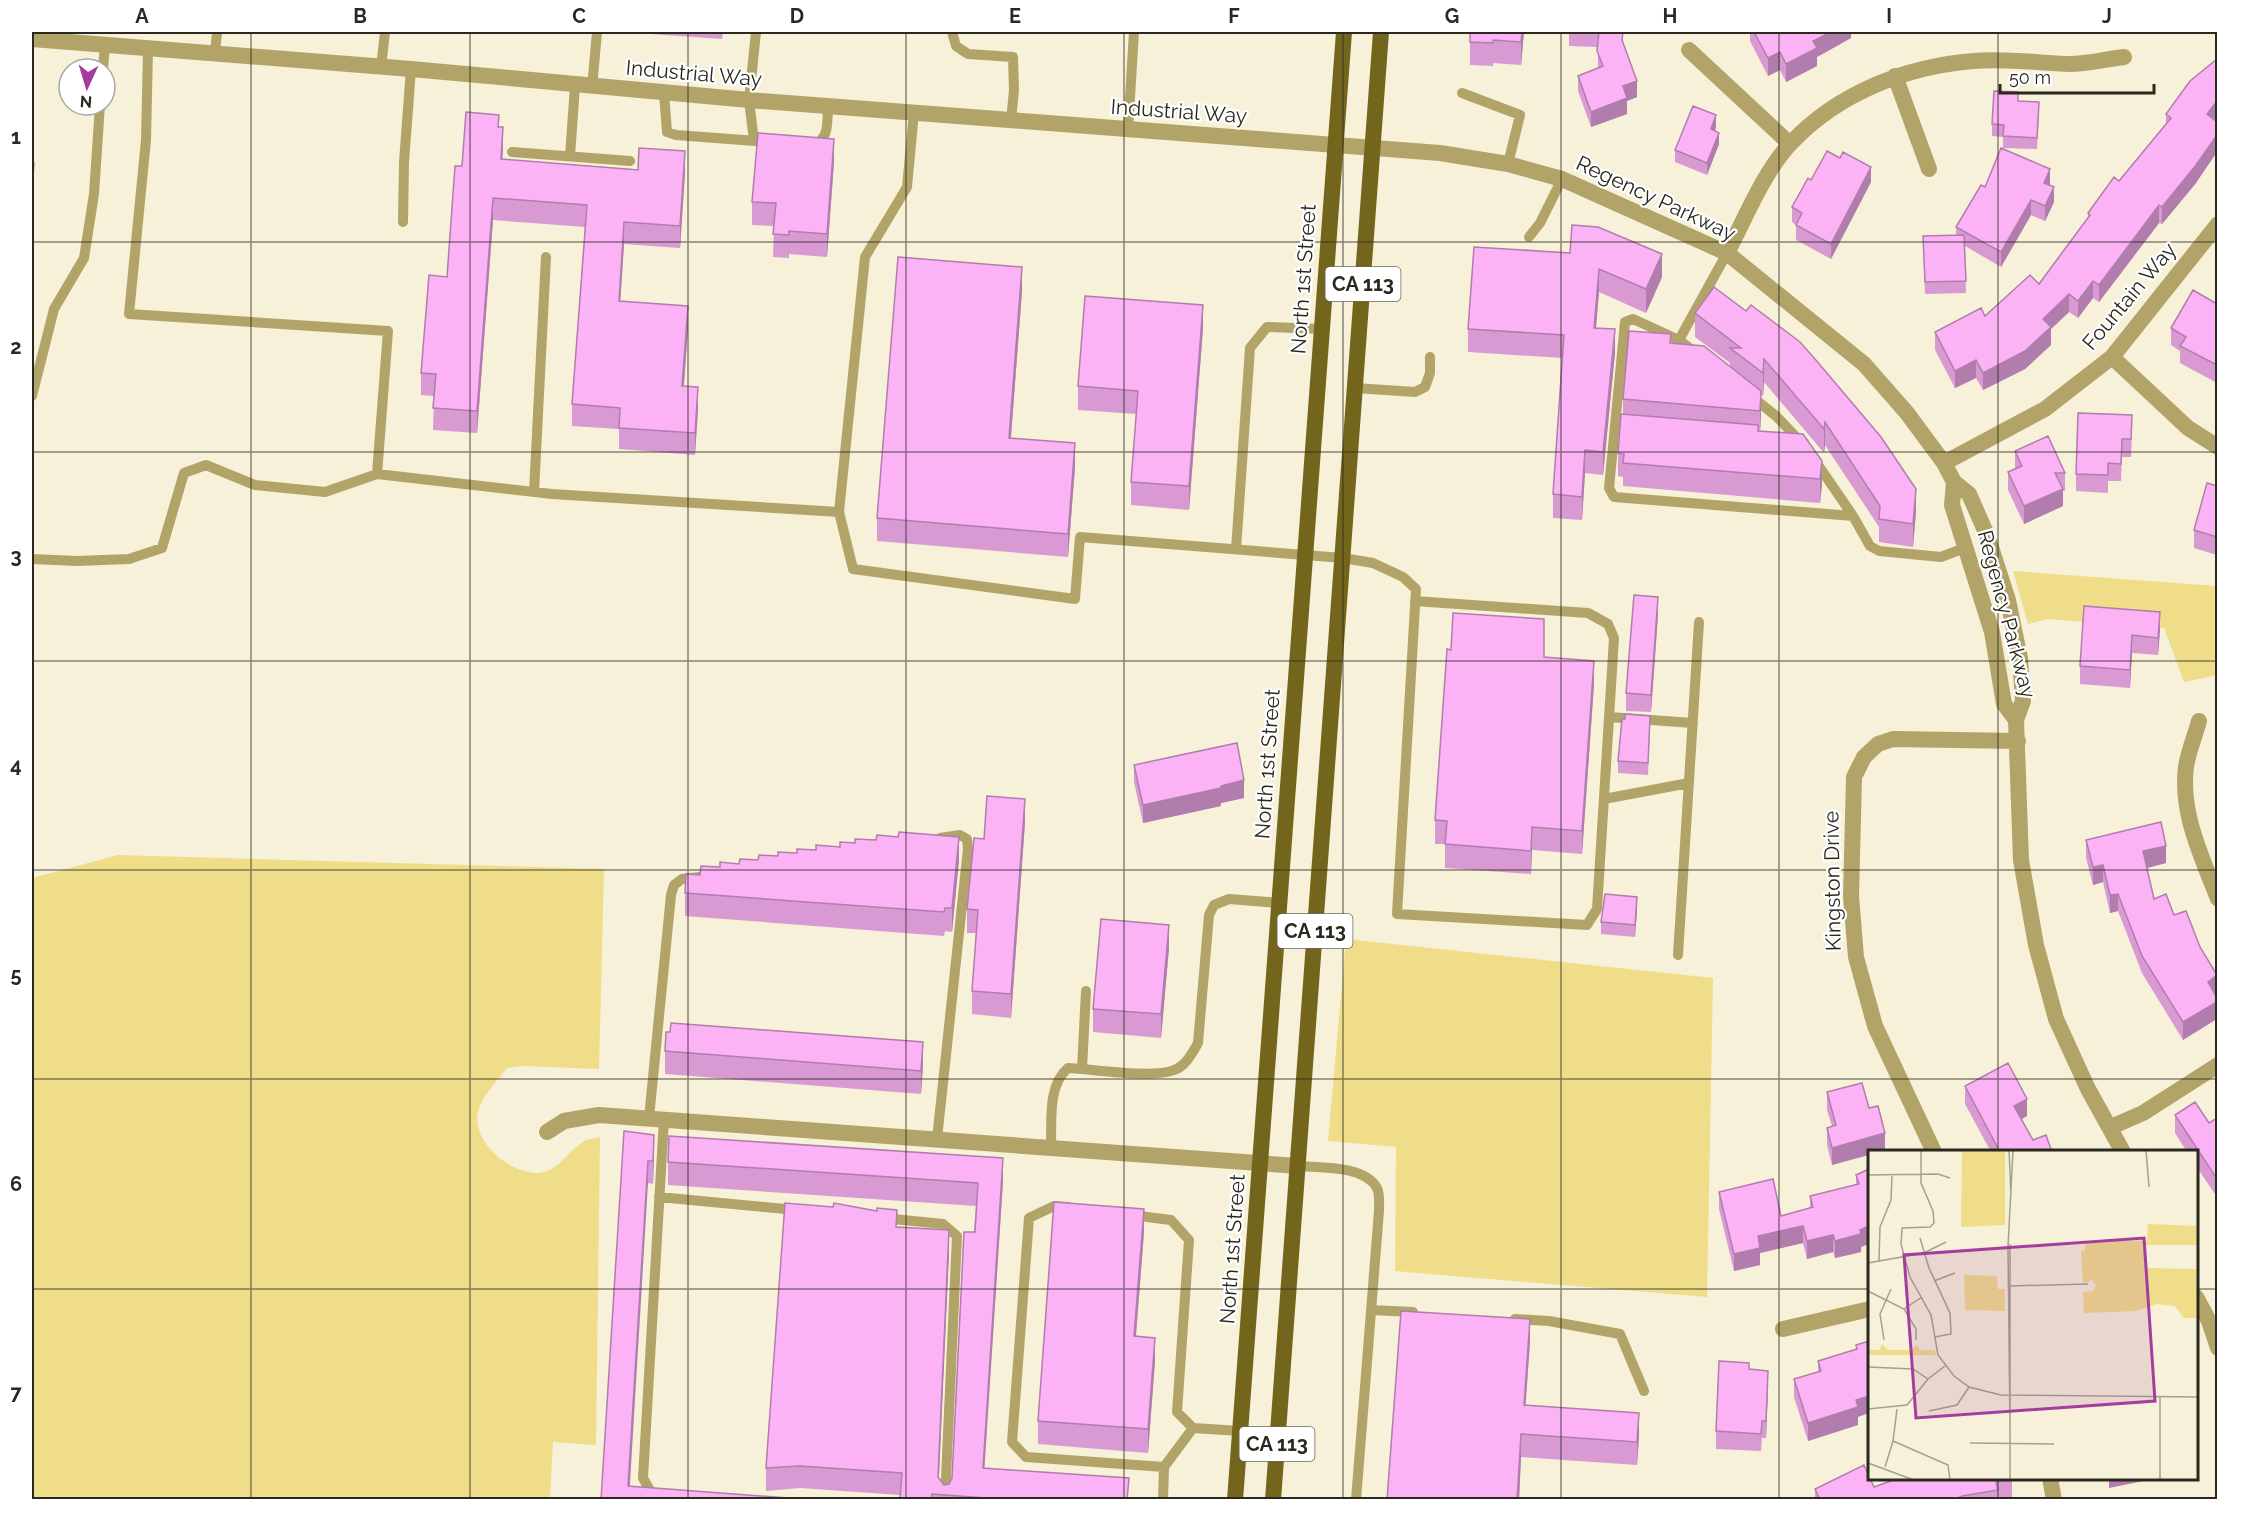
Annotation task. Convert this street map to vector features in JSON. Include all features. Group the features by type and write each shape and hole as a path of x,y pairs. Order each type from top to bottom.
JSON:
{"main road":[{"name":"North 1st Street","path":"1235,1500 1344,32"},
{"name":"CA 113","path":"1273,1500 1381,32"}],"street":[{"name":"Industrial Way","path":"32,39 411,69 592,88 1354,147"},
{"path":"1689,50 1790,144"},
{"path":"1727,253 1764,183 1790,144 1818,119 1856,94 1895,76 1932,67 1976,61 2073,64 2124,57"},
{"path":"1895,76 1929,169"},
{"name":"Regency Parkway","path":"1354,147 1440,153 1508,164 1562,179 1652,217 1727,253 1863,363 1907,413 1944,463 1954,482 1969,494 1987,535 2008,600 2022,681 2023,701 2016,720 2021,860 2036,945 2056,1019 2088,1089 2122,1150"},
{"name":"Fountain Way","path":"1944,463 2045,408 2112,357 2217,224"},
{"path":"2112,357 2188,428 2217,447"},
{"name":"Regency Parkway","path":"1954,482 1952,505 1992,632 2004,704 2016,720"},
{"path":"2199,721 2186,766 2186,797 2191,827 2217,899"},
{"name":"Kingston Drive","path":"1933,1150 1875,1026 1856,957 1851,896 1854,777 1864,757 1878,744 1893,739 2018,741"},
{"path":"2110,1127 2143,1113 2217,1065"},
{"path":"547,1132 564,1121 599,1115 1298,1166"},
{"path":"2198,1301 2209,1321 2217,1348"},
{"path":"1783,1329 1868,1309"},
{"path":"2050,1480 2054,1500"}],"lane":[{"path":"215,54 217,32"},
{"path":"381,68 385,32"},
{"path":"592,88 597,32"},
{"path":"754,141 749,100 756,32"},
{"path":"952,32 956,46 968,54 1013,57 1014,90 1011,121"},
{"path":"1128,130 1134,32"},
{"path":"104,57 105,45"},
{"path":"148,49 146,140 129,314 388,331 377,474"},
{"path":"403,222 404,162 411,69"},
{"path":"570,156 575,86"},
{"path":"664,93 667,132 676,135 784,143"},
{"path":"1462,93 1520,115 1508,164"},
{"path":"804,144 821,142 826,135 828,106"},
{"path":"914,112 907,187 865,256 838,512 853,569 1075,599 1080,537 1343,558 1373,563 1403,577 1416,590 1415,601 1398,914 1587,925 1597,909 1614,638 1608,624 1588,613 1415,601"},
{"path":"32,396 54,309 84,258 94,194 99,117"},
{"path":"512,152 630,161"},
{"path":"1529,237 1540,223 1562,179"},
{"path":"1679,340 1727,253"},
{"path":"534,492 546,257"},
{"path":"1707,361 1679,340 1633,319 1625,322 1609,488 1614,497 1853,516"},
{"path":"1236,549 1250,348 1267,327 1322,329"},
{"path":"1355,388 1415,392 1425,387 1430,373 1430,357"},
{"path":"1743,390 1776,416 1804,445 1853,516 1870,546 1879,551 1941,557 1967,547"},
{"path":"1614,429 1626,430"},
{"path":"1780,443 1804,445"},
{"path":"32,559 76,561 129,559 162,548 184,473 206,465 255,485 325,492 377,474 534,492 838,512"},
{"path":"1678,955 1699,622"},
{"path":"1609,717 1693,723"},
{"path":"1604,799 1689,783"},
{"path":"924,840 960,836 967,839 968,849 938,1139"},
{"path":"669,1500 652,1494 643,1479 659,1197 656,1119 670,895 674,885 682,879 717,874"},
{"path":"1051,1148 1053,1100 1058,1077 1068,1068 1158,1074 1175,1070 1187,1060 1198,1043 1209,915 1214,904 1229,899 1280,903"},
{"path":"1082,1069 1086,991"},
{"path":"1298,1166 1354,1172 1370,1178 1378,1190 1379,1211 1356,1500"},
{"path":"659,1197 813,1212"},
{"path":"1077,1208 1054,1206 1029,1218 1012,1442 1026,1457 1164,1467"},
{"path":"1124,1214 1171,1220 1189,1240 1178,1412 1193,1428 1240,1431"},
{"path":"872,1217 943,1224 957,1236 945,1500"},
{"path":"1371,1310 1430,1314"},
{"path":"1502,1318 1549,1321 1620,1334 1644,1391"},
{"path":"1163,1500 1164,1467 1193,1428"}],"shaded area":[{"path":"2013,571 2217,586 2217,675 2184,682 2164,628 2048,619 2028,624"},
{"path":"118,855 604,869 599,1069 522,1066 507,1068 480,1106 477,1118 479,1130 493,1152 503,1161 527,1172 545,1172 557,1165 583,1142 600,1137 596,1445 553,1442 550,1499 32,1499 32,878"},
{"path":"1346,939 1713,978 1707,1297 1395,1271 1396,1147 1328,1141"}],"building":[{"path":"1470,32 1522,32 1521,42 1493,40 1493,43 1470,42"},
{"path":"1599,32 1623,32 1622,40 1637,81 1623,86 1627,98 1591,112 1578,76 1603,66 1597,51"},
{"path":"1754,32 1831,32 1813,41 1817,48 1786,64 1780,52 1768,58"},
{"path":"2217,59 2217,101 2207,114 2217,122 2217,135 2162,207 2159,205 2099,285 2093,281 2078,301 2069,294 2043,319 2051,327 2025,351 1983,373 1976,360 1955,371 1935,332 1981,308 1985,316 2030,275 2039,284 2090,215 2088,213 2114,177 2119,181 2171,118 2166,114 2190,81"},
{"path":"1994,91 2018,92 2018,101 2039,102 2037,138 2003,136 2004,125 1992,124"},
{"path":"1693,106 1716,115 1711,129 1719,133 1707,163 1675,150"},
{"path":"466,112 499,115 498,127 503,127 501,159 638,170 639,148 685,151 680,226 624,222 619,301 688,306 682,386 698,387 695,433 619,428 620,408 572,404 587,205 493,198 477,411 433,408 436,374 421,373 429,275 447,277 455,166 462,166"},
{"path":"758,133 834,139 827,234 789,231 789,235 773,234 776,203 752,202"},
{"path":"2001,148 2050,169 2044,183 2054,187 2045,206 2031,200 2001,252 1956,227 1981,185 1985,187"},
{"path":"1827,151 1840,158 1843,152 1871,167 1831,244 1796,225 1802,213 1792,207 1808,178 1811,180"},
{"path":"32,163 34,163 32,190"},
{"path":"1572,225 1598,227 1662,254 1646,289 1599,269 1594,328 1615,329 1603,452 1585,450 1582,497 1553,494 1564,335 1468,329 1474,247 1570,253"},
{"path":"1964,235 1966,281 1925,282 1923,236"},
{"path":"898,257 1022,267 1009,438 1075,443 1068,534 877,518"},
{"path":"1714,287 1746,311 1751,305 1800,342 1881,437 1916,489 1913,524 1879,519 1880,506 1825,422 1824,429 1764,359 1763,373 1730,348 1741,348 1695,313"},
{"path":"2193,290 2217,304 2217,365 2180,346 2186,337 2171,328"},
{"path":"1085,296 1203,305 1189,486 1131,482 1138,391 1078,386"},
{"path":"1629,331 1671,334 1670,343 1704,346 1761,391 1760,411 1623,399"},
{"path":"2078,413 2132,415 2131,439 2122,439 2121,464 2108,463 2108,475 2076,474"},
{"path":"1621,414 1758,425 1758,431 1803,434 1822,461 1820,479 1623,463 1624,454 1618,453"},
{"path":"2048,436 2065,473 2055,473 2063,489 2024,506 2008,472 2022,466 2015,451"},
{"path":"2207,483 2217,486 2217,537 2194,530"},
{"path":"1634,595 1658,597 1651,695 1626,693"},
{"path":"2084,606 2160,612 2158,638 2132,635 2130,670 2080,666"},
{"path":"1453,613 1544,619 1544,657 1594,661 1582,831 1532,827 1531,851 1445,844 1447,821 1435,820 1447,649 1451,650"},
{"path":"1625,714 1650,716 1648,763 1618,761 1622,719 1625,719"},
{"path":"1237,743 1244,780 1221,786 1221,788 1143,805 1134,765"},
{"path":"987,796 1025,799 1011,994 972,991 978,910 967,909 974,838 984,839"},
{"path":"2161,822 2166,846 2143,851 2154,899 2166,894 2174,915 2186,911 2200,947 2217,975 2208,982 2217,1002 2183,1022 2142,956 2118,894 2110,895 2103,865 2093,867 2086,840"},
{"path":"899,832 959,837 952,908 945,908 944,912 685,893 686,874 700,875 701,866 720,867 720,862 739,864 740,859 758,860 759,855 778,856 778,852 797,853 797,849 816,850 816,845 840,847 840,842 855,843 855,839 876,840 877,835 898,837"},
{"path":"1605,894 1637,897 1635,925 1601,922"},
{"path":"1101,919 1169,925 1161,1014 1093,1009"},
{"path":"671,1023 923,1042 921,1071 665,1051 666,1032 670,1032"},
{"path":"2008,1063 2027,1099 2014,1106 2033,1140 2046,1135 2051,1150 1999,1150 1965,1086"},
{"path":"1862,1083 1869,1108 1878,1106 1885,1133 1832,1148 1827,1128 1836,1125 1827,1092"},
{"path":"2195,1102 2209,1123 2217,1118 2217,1179 2198,1150 2175,1115"},
{"path":"624,1131 654,1135 653,1161 648,1161 628,1486 815,1500 601,1500"},
{"path":"669,1136 1003,1158 983,1468 1129,1478 1127,1500 1014,1500 932,1494 931,1500 900,1500 902,1473 800,1466 766,1468 785,1203 833,1207 834,1203 877,1211 877,1208 897,1210 896,1227 949,1230 938,1477 944,1485 949,1484 952,1478 964,1232 975,1232 978,1183 668,1162"},
{"path":"1868,1169 1868,1226 1860,1230 1861,1234 1835,1241 1833,1235 1807,1241 1803,1226 1758,1236 1760,1248 1734,1254 1719,1192 1773,1179 1781,1216 1813,1207 1810,1196 1859,1184 1856,1175"},
{"path":"1054,1202 1144,1209 1134,1336 1155,1338 1148,1429 1038,1421"},
{"path":"1401,1311 1530,1319 1524,1405 1639,1413 1637,1442 1521,1434 1517,1500 1387,1500"},
{"path":"1868,1341 1868,1396 1856,1400 1858,1407 1808,1423 1794,1379 1821,1371 1818,1361 1857,1349 1856,1345"},
{"path":"1719,1361 1749,1363 1749,1369 1768,1371 1766,1421 1762,1421 1761,1434 1716,1431"},
{"path":"1864,1465 1868,1480 1871,1480 1874,1487 1893,1480 2007,1480 1996,1482 1998,1490 1962,1496 1954,1500 1820,1500 1815,1489"}]}
